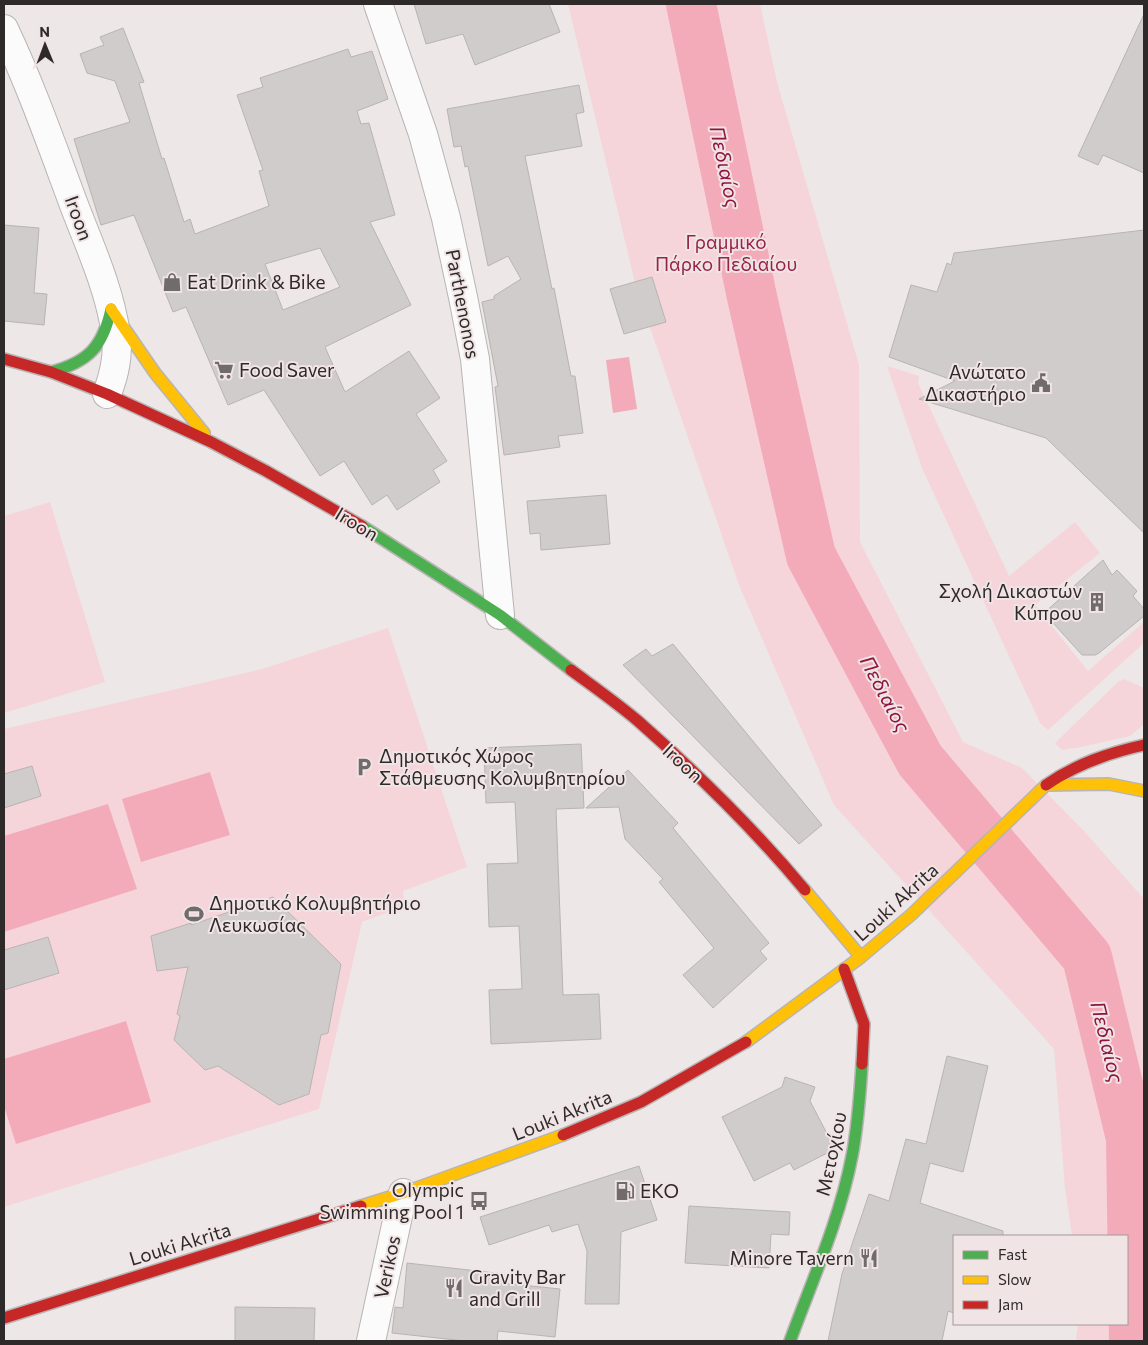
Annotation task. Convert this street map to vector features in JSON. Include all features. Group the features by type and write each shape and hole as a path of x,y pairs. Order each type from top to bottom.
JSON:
{"main road":[{"path":"51,372 75,365 93,352 105,334 111,309"},
{"path":"111,309 160,382 212,442"},
{"path":"4,358 51,372 107,394"},
{"name":"Iroon","path":"107,394 212,442 266,471 371,532 500,615 637,720 708,786 780,860 861,957"},
{"name":"Louki Akrita","path":"4,1318 402,1193 589,1125 641,1102 746,1042 861,957 912,914 1044,786 1063,772 1081,763 1122,749 1144,745"},
{"path":"1044,786 1102,783 1123,785 1144,792"},
{"name":"Μετοχίου","path":"790,1341 832,1225 852,1158 856,1131 860,1098 864,1024 844,969"}],"street":[{"name":"Parthenonos","path":"378,4 423,134 446,218 463,297 475,359 500,615"},
{"name":"Iroon","path":"4,29 34,96 111,309 117,348 114,372 107,394"},
{"name":"Verikos","path":"372,1341 402,1193"}],"green space":[{"name":"Γραμμικό Πάρκο Πεδιαίου","path":"568,4 760,4 777,82 859,365 860,542 963,742 1022,768 1084,831 1144,899 1144,1341 1076,1341 1078,1325 1128,1325 1128,1235 1072,1235 1065,1188 1054,1049 834,805 739,585 636,287"},
{"path":"887,366 919,376 918,383 1009,576 1075,522 1100,553 1035,605 1088,671 1144,622 1144,643 1048,730 1040,723 922,468"},
{"path":"50,502 105,682 4,713 4,516"},
{"name":"Δημοτικό Κολυμβητήριο Λευκωσίας","path":"388,628 467,867 403,891 404,906 362,922 319,1109 4,1207 4,729 262,669"},
{"path":"1124,679 1144,688 1144,724 1130,736 1062,750 1055,743 1118,682"}],"shaded area":[{"path":"629,357 637,409 613,413 606,360"},
{"path":"210,772 230,835 141,862 122,799"},
{"path":"108,804 137,889 4,932 4,836"},
{"path":"126,1021 151,1102 16,1144 4,1106 4,1059"}],"building":[{"path":"414,4 549,4 560,32 475,65 463,34 426,44"},
{"path":"1144,14 1144,173 1103,155 1098,165 1078,156"},
{"path":"123,28 144,82 139,83 162,159 164,158 184,222 190,219 195,234 269,206 259,171 263,170 237,95 263,87 260,78 348,49 351,57 372,51 388,99 357,111 361,124 369,123 395,215 370,222 411,305 325,347 345,392 409,351 440,398 416,414 447,461 433,470 440,482 397,510 387,495 372,505 344,461 320,476 264,390 228,405 186,307 173,312 134,215 101,225 74,139 130,122 115,81 87,73 80,54 104,45 100,37","holes":["320,248 340,287 283,310 265,264"]},
{"path":"579,85 584,112 576,114 582,146 525,156 571,376 575,376 583,433 558,436 560,447 504,455 495,387 498,386 482,302 494,299 494,296 521,279 508,256 488,266 468,166 465,167 461,146 454,147 447,109"},
{"path":"4,225 39,228 34,293 47,294 44,325 4,321"},
{"name":"Ανώτατο Δικαστήριο","path":"1144,230 1144,533 1046,438 919,399 955,381 889,357 911,285 937,292 947,263 951,265 954,253"},
{"path":"652,277 666,322 624,334 610,289"},
{"path":"606,495 610,544 541,550 540,533 530,534 527,501"},
{"name":"Σχολή Δικαστών Κύπρου","path":"1103,560 1112,575 1117,570 1137,591 1133,596 1144,609 1144,616 1099,653 1095,655 1082,655 1044,613"},
{"path":"673,644 822,825 799,844 623,665 646,649 652,656"},
{"path":"581,744 584,808 556,809 563,995 599,994 601,1039 491,1044 489,990 522,989 519,926 489,927 487,864 518,863 515,802 486,803 484,748"},
{"path":"32,766 41,796 4,808 4,774"},
{"path":"628,770 678,823 673,828 769,943 760,951 767,959 713,1008 683,975 714,948 659,882 663,879 625,839 619,807 586,808"},
{"path":"273,897 341,964 328,1033 321,1035 309,1094 279,1105 218,1066 205,1070 174,1040 180,1016 177,1014 188,967 157,971 151,936 191,923 191,925"},
{"path":"48,937 59,973 4,990 4,950"},
{"path":"947,1056 988,1066 963,1172 930,1163 920,1203 1003,1231 1003,1235 953,1235 953,1313 948,1311 942,1341 828,1341 842,1274 869,1194 889,1201 906,1139 926,1144"},
{"path":"785,1077 815,1087 810,1101 835,1149 794,1170 790,1163 754,1181 722,1117 782,1087"},
{"path":"639,1166 657,1220 621,1232 619,1304 585,1304 587,1251 578,1224 552,1232 549,1225 489,1245 480,1217"},
{"path":"689,1206 790,1212 789,1235 771,1234 769,1268 685,1263"},
{"path":"407,1263 504,1274 503,1283 560,1289 555,1337 498,1331 497,1341 465,1341 392,1333 395,1307 403,1308"},
{"path":"235,1307 315,1308 314,1341 235,1341"}],"waterway":[{"name":"Πεδιαίος","path":"691,4 752,297 811,556 920,760 1087,957 1131,1138 1134,1341"}],"traffic: fast":[{"path":"51,372 75,363 92,351 108,322 111,309"},
{"path":"362,526 500,615 571,670"},
{"path":"790,1341 825,1250 847,1180 856,1133 862,1064"}],"traffic: slow":[{"path":"111,309 155,373 204,433"},
{"path":"1047,785 1109,784 1144,791"},
{"path":"746,1042 861,957 912,914 1046,785"},
{"path":"805,890 861,957"},
{"path":"361,1206 403,1193 563,1135"}],"traffic: jam":[{"path":"4,359 51,372 107,394 211,442 362,526"},
{"path":"571,670 630,714 682,761 746,824 805,890"},
{"path":"1046,785 1069,771 1093,760 1144,745"},
{"path":"844,969 864,1024 862,1064"},
{"path":"563,1135 641,1102 746,1042"},
{"path":"4,1318 361,1206"}],"place":[{"name":"Eat Drink & Bike","path":"172,282"},
{"name":"Food Saver","path":"224,370"},
{"name":"Ανώτατο Δικαστήριο","path":"1041,383"},
{"name":"Σχολή Δικαστών Κύπρου","path":"1097,602"},
{"name":"Δημοτικός Χώρος Στάθμευσης Κολυμβητηρίου","path":"364,767"},
{"name":"Δημοτικό Κολυμβητήριο Λευκωσίας","path":"194,914"},
{"name":"EKO","path":"625,1191"},
{"name":"Olympic Swimming Pool 1","path":"479,1201"},
{"name":"Minore Tavern","path":"869,1258"},
{"name":"Gravity Bar and Grill","path":"454,1288"}]}
